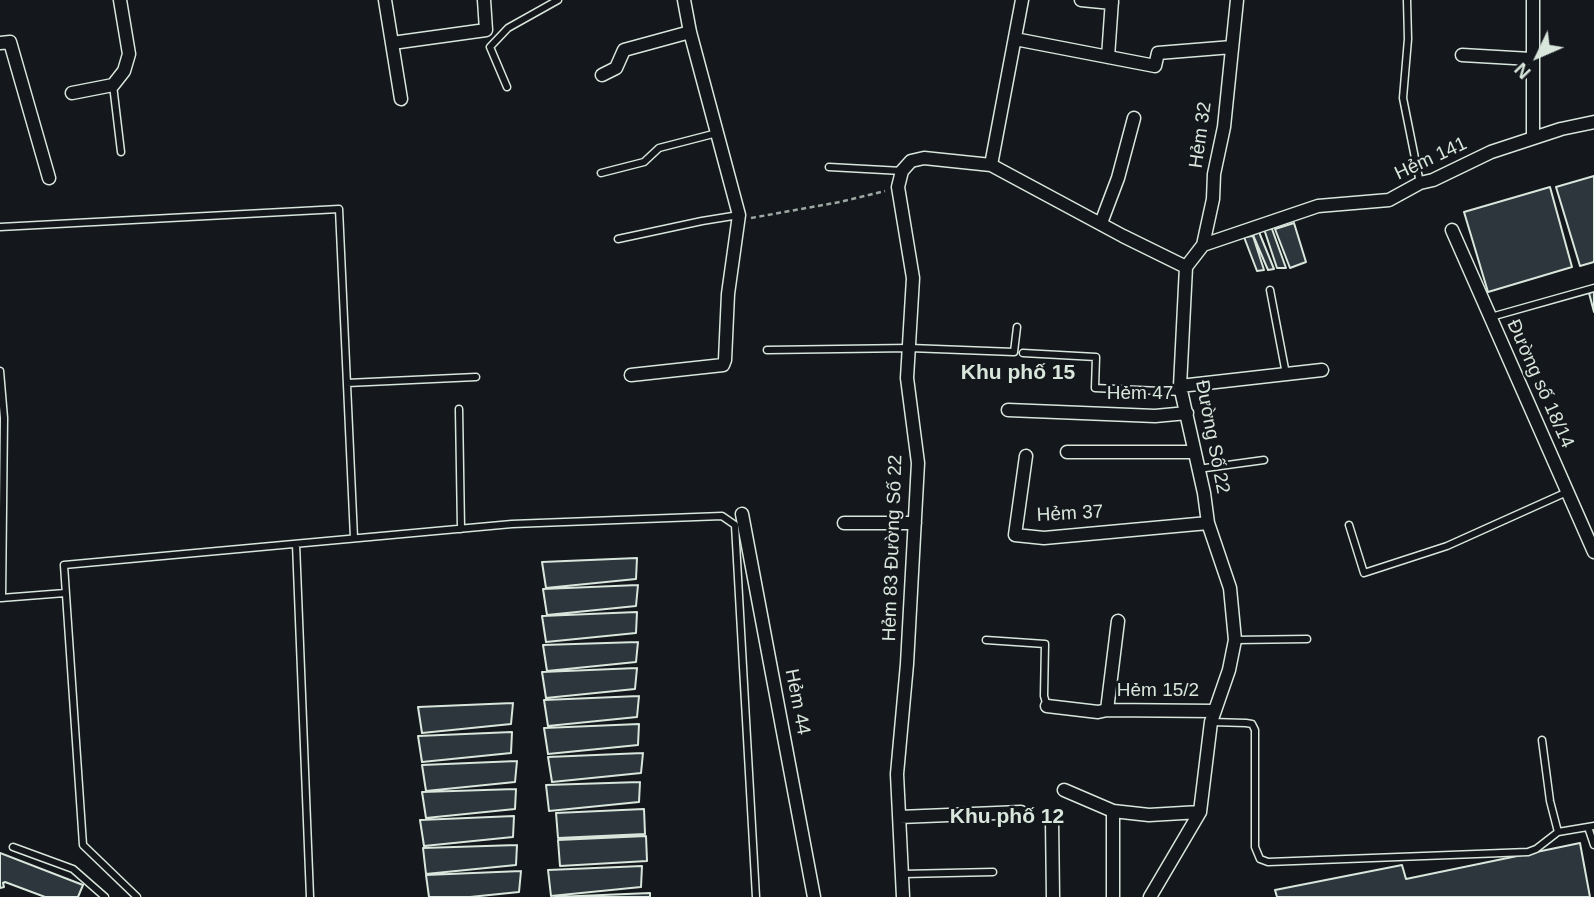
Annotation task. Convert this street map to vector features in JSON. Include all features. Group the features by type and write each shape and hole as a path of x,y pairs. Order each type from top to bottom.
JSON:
{"street":[{"path":"72,93 113,85 124,71 129,54 120,0"},
{"path":"385,0 401,99"},
{"path":"392,43 486,30 484,0"},
{"path":"631,375 723,366 724,363 728,294 739,218 684,0"},
{"path":"991,165 1020,0"},
{"path":"1082,0 1112,2 1108,57"},
{"path":"1533,0 1533,138"},
{"name":"Hẻm 32","path":"1186,267 1203,245 1213,199 1214,174 1224,127 1237,1"},
{"path":"602,75 616,68 624,50 690,32"},
{"path":"1014,39 1155,66 1158,53 1232,47"},
{"path":"0,43 10,42 49,178"},
{"path":"1462,55 1531,59"},
{"path":"1101,223 1118,178 1134,118"},
{"name":"Hẻm 141","path":"1203,245 1318,206 1389,200 1490,152 1594,122"},
{"path":"902,171 911,162 924,158 991,165 1186,267"},
{"name":"Hẻm 83 Đường Số 22","path":"902,171 898,187 913,278 907,378 918,463 907,664 897,774 903,897"},
{"name":"Đường số 18/14","path":"1452,230 1594,552"},
{"name":"Đường Số 22","path":"1150,897 1200,812 1213,717 1236,640 1230,588 1208,523 1181,389 1186,267"},
{"path":"1181,389 1322,370"},
{"name":"Hẻm 47","path":"1008,410 1155,416 1187,413"},
{"path":"1066,452 1194,452"},
{"name":"Hẻm 37","path":"1026,456 1015,535 1044,538 1208,523"},
{"name":"Hẻm 44","path":"742,514 814,897"},
{"path":"844,523 915,523"},
{"name":"Hẻm 15/2","path":"1118,621 1107,710 1213,717"},
{"path":"1047,706 1098,712 1107,710"},
{"path":"1064,790 1112,811 1149,815 1200,812"},
{"path":"1112,811 1113,897"},
{"path":"900,817 1021,812"},
{"path":"1052,820 1053,897"}],"lane":[{"path":"507,87 490,47 509,28 558,0"},
{"path":"1407,0 1408,38 1403,98 1420,183"},
{"path":"113,85 121,152"},
{"path":"601,173 644,162 659,148 717,133"},
{"path":"829,167 902,171"},
{"path":"0,227 339,209 354,538"},
{"path":"618,239 702,220 739,218"},
{"path":"1489,317 1594,288"},
{"path":"1270,290 1286,374"},
{"path":"767,350 910,348 1014,352 1017,327"},
{"path":"1023,353 1096,357 1095,388 1181,389"},
{"path":"0,371 4,418 1,598 65,593"},
{"path":"347,383 476,377"},
{"path":"458,409 461,528"},
{"path":"1198,469 1264,460"},
{"path":"1349,525 1364,573 1447,545 1567,492"},
{"path":"137,897 83,845 64,565 512,524 722,516 735,526 756,897"},
{"path":"296,544 310,897"},
{"path":"1236,640 1307,639"},
{"path":"986,640 1044,642 1044,696 1047,706"},
{"path":"1213,717 1252,724 1255,730 1255,847 1260,859 1268,862 1528,852 1558,832 1591,827 1594,845"},
{"path":"1542,740 1550,801 1558,832"},
{"path":"13,847 73,869 105,897"},
{"path":"903,874 993,872"}],"path":[{"path":"739,218 840,202 898,187"}],"building":[{"path":"1594,176 1594,262 1580,266 1556,187"},
{"path":"1550,187 1572,267 1488,292 1464,212"},
{"path":"1294,223 1306,262 1290,268 1275,229"},
{"path":"1264,229 1272,229 1286,268 1277,268"},
{"path":"1259,232 1274,269 1268,270 1253,235"},
{"path":"1253,236 1264,270 1257,271 1244,237"},
{"path":"1594,291 1594,312 1589,293"},
{"path":"637,558 636,579 546,588 542,562"},
{"path":"638,585 636,606 547,615 543,589"},
{"path":"637,612 636,633 546,642 542,616"},
{"path":"638,642 636,662 547,671 543,645"},
{"path":"637,668 635,689 546,698 542,672"},
{"path":"639,696 637,717 548,726 544,700"},
{"path":"513,703 511,724 422,733 418,707"},
{"path":"639,724 638,745 548,754 544,728"},
{"path":"512,732 511,753 422,762 418,736"},
{"path":"643,753 641,773 552,782 548,757"},
{"path":"517,761 515,782 426,791 422,765"},
{"path":"640,782 639,802 549,811 546,785"},
{"path":"516,789 515,809 426,818 422,792"},
{"path":"644,809 645,834 558,838 556,813"},
{"path":"514,816 513,837 424,846 420,820"},
{"path":"646,836 647,861 560,866 558,840"},
{"path":"1580,843 1590,897 1277,897 1275,890 1402,865 1406,879"},
{"path":"517,845 516,865 426,874 423,848"},
{"path":"0,853 83,885 78,897 45,897 5,882 4,887 0,888"},
{"path":"642,866 641,887 551,896 548,870"},
{"path":"521,871 519,892 470,897 429,897 426,875"},
{"path":"650,893 650,897 555,897"}],"district":[{"name":"Khu phố 15","path":"1018,373"},
{"name":"Khu phố 12","path":"1007,817"}]}
